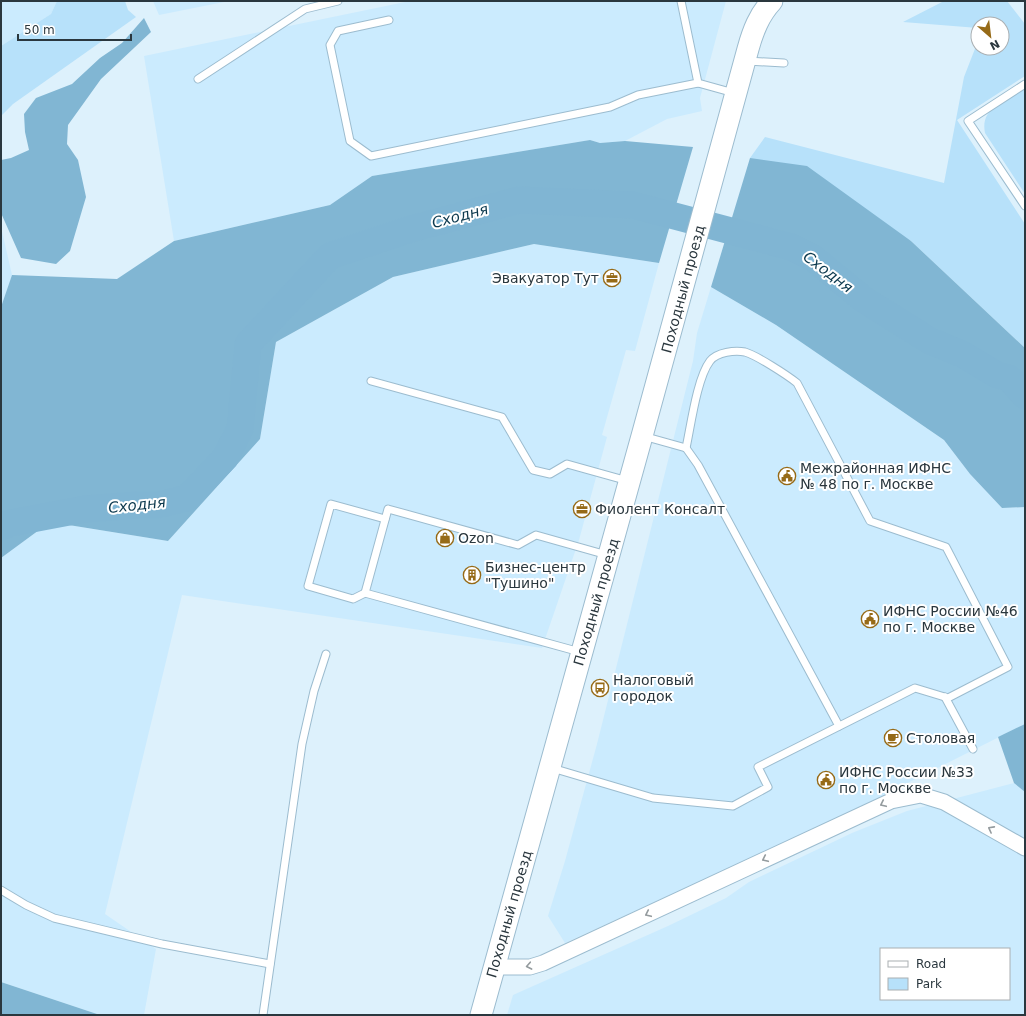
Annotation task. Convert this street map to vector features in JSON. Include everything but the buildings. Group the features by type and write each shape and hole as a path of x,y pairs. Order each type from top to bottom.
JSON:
{"main road":[{"name":"Походный проезд","path":"746,55 754,1"},
{"name":"Походный проезд","path":"481,1015 630,481 746,55 753,32 762,11 772,1"}],"street":[{"path":"494,967 530,967 543,962 891,801 921,795 944,802 1025,848"}],"lane":[{"path":"198,79 305,9 338,1"},
{"path":"681,1 698,83"},
{"path":"389,20 338,31 330,45 350,141 371,156 610,107 638,95 698,83 736,93"},
{"path":"746,55 784,63"},
{"path":"1025,84 968,121 1025,206"},
{"path":"550,767 653,798 733,806 768,788 758,767 839,726 915,688 948,698 1008,667 946,548 870,521 797,383 784,373 745,352 724,352 711,359 702,375 686,448"},
{"path":"371,381 502,417 534,470 550,474 567,464 630,481"},
{"path":"642,436 686,448 698,465 839,726"},
{"path":"385,519 331,504 308,586 354,598 365,593 582,653"},
{"path":"365,593 388,509 518,545 536,535 609,555"},
{"path":"263,1015 302,744 314,691 326,654"},
{"path":"945,697 973,749"},
{"path":"1,890 54,918 162,944 270,964"}],"shaded area":[{"path":"1,1 57,1 51,14 1,46"},
{"path":"153,1 229,1 159,15"},
{"path":"410,1 726,1 700,98 702,111 667,119 625,141 600,143 590,140 372,176 330,205 174,241 144,56"},
{"path":"144,18 151,32 101,79 68,125 67,144 78,160 86,197 70,251 56,264 21,258 1,213 1,160 11,158 29,150 25,132 24,114 36,98 72,84 100,58 122,43"},
{"path":"590,140 600,143 625,141 693,147 659,263 534,244 393,277 276,342 260,439 168,541 50,522 1,558 1,307 12,275 117,279 174,241 330,205 372,176"},
{"path":"750,158 807,166 911,241 1025,348 1025,507 1002,508 970,474 944,440 776,325 711,287"},
{"path":"1,227 12,275 1,307"},
{"path":"534,244 659,263 635,351 626,350 602,435 607,437 579,540 542,648 182,595 105,914 156,949 144,1015 100,1015 1,982 1,558 50,522 168,541 260,439 276,342 393,277"},
{"name":"Налоговый городок","path":"711,287 776,325 944,440 970,474 1002,508 1025,507 1025,724 838,818 565,943 548,916 565,861 597,744 693,361 697,333"},
{"path":"1025,724 1025,792 1014,783 998,737"},
{"path":"1014,783 1025,792 1025,1015 507,1015 513,995 668,926 726,898 749,882 852,833 907,811"},
{"path":"1,982 100,1015 1,1015"}],"green space":[{"path":"57,1 125,1 128,10 136,17 13,104 1,116 1,46 51,14"},
{"path":"944,1 1007,1 1025,24 1025,76 957,120 1025,224 1025,348 911,241 750,158 765,137 944,183 964,77 972,56 1010,56 1010,16 970,16 970,27 903,22"},
{"path":"1020,90 1025,90 1025,194 985,133 984,125 989,112 994,107"}],"waterway":[{"name":"Сходня","path":"1,527 11,523 85,509 158,505 187,498 225,458 240,429 248,344 330,256 411,229 519,200 633,205 791,247 813,258 863,299 930,341 962,354 997,375 1009,378 1025,396"}],"place":[{"name":"Эвакуатор Тут","path":"612,278"},
{"name":"Межрайонная ИФНС № 48 по г. Москве","path":"787,476"},
{"name":"Фиолент Консалт","path":"582,509"},
{"name":"Ozon","path":"445,538"},
{"name":"Бизнес-центр \"Тушино\"","path":"472,575"},
{"name":"ИФНС России №46 по г. Москве","path":"870,619"},
{"name":"Налоговый городок","path":"600,688"},
{"name":"Столовая","path":"893,738"},
{"name":"ИФНС России №33 по г. Москве","path":"826,780"}]}
